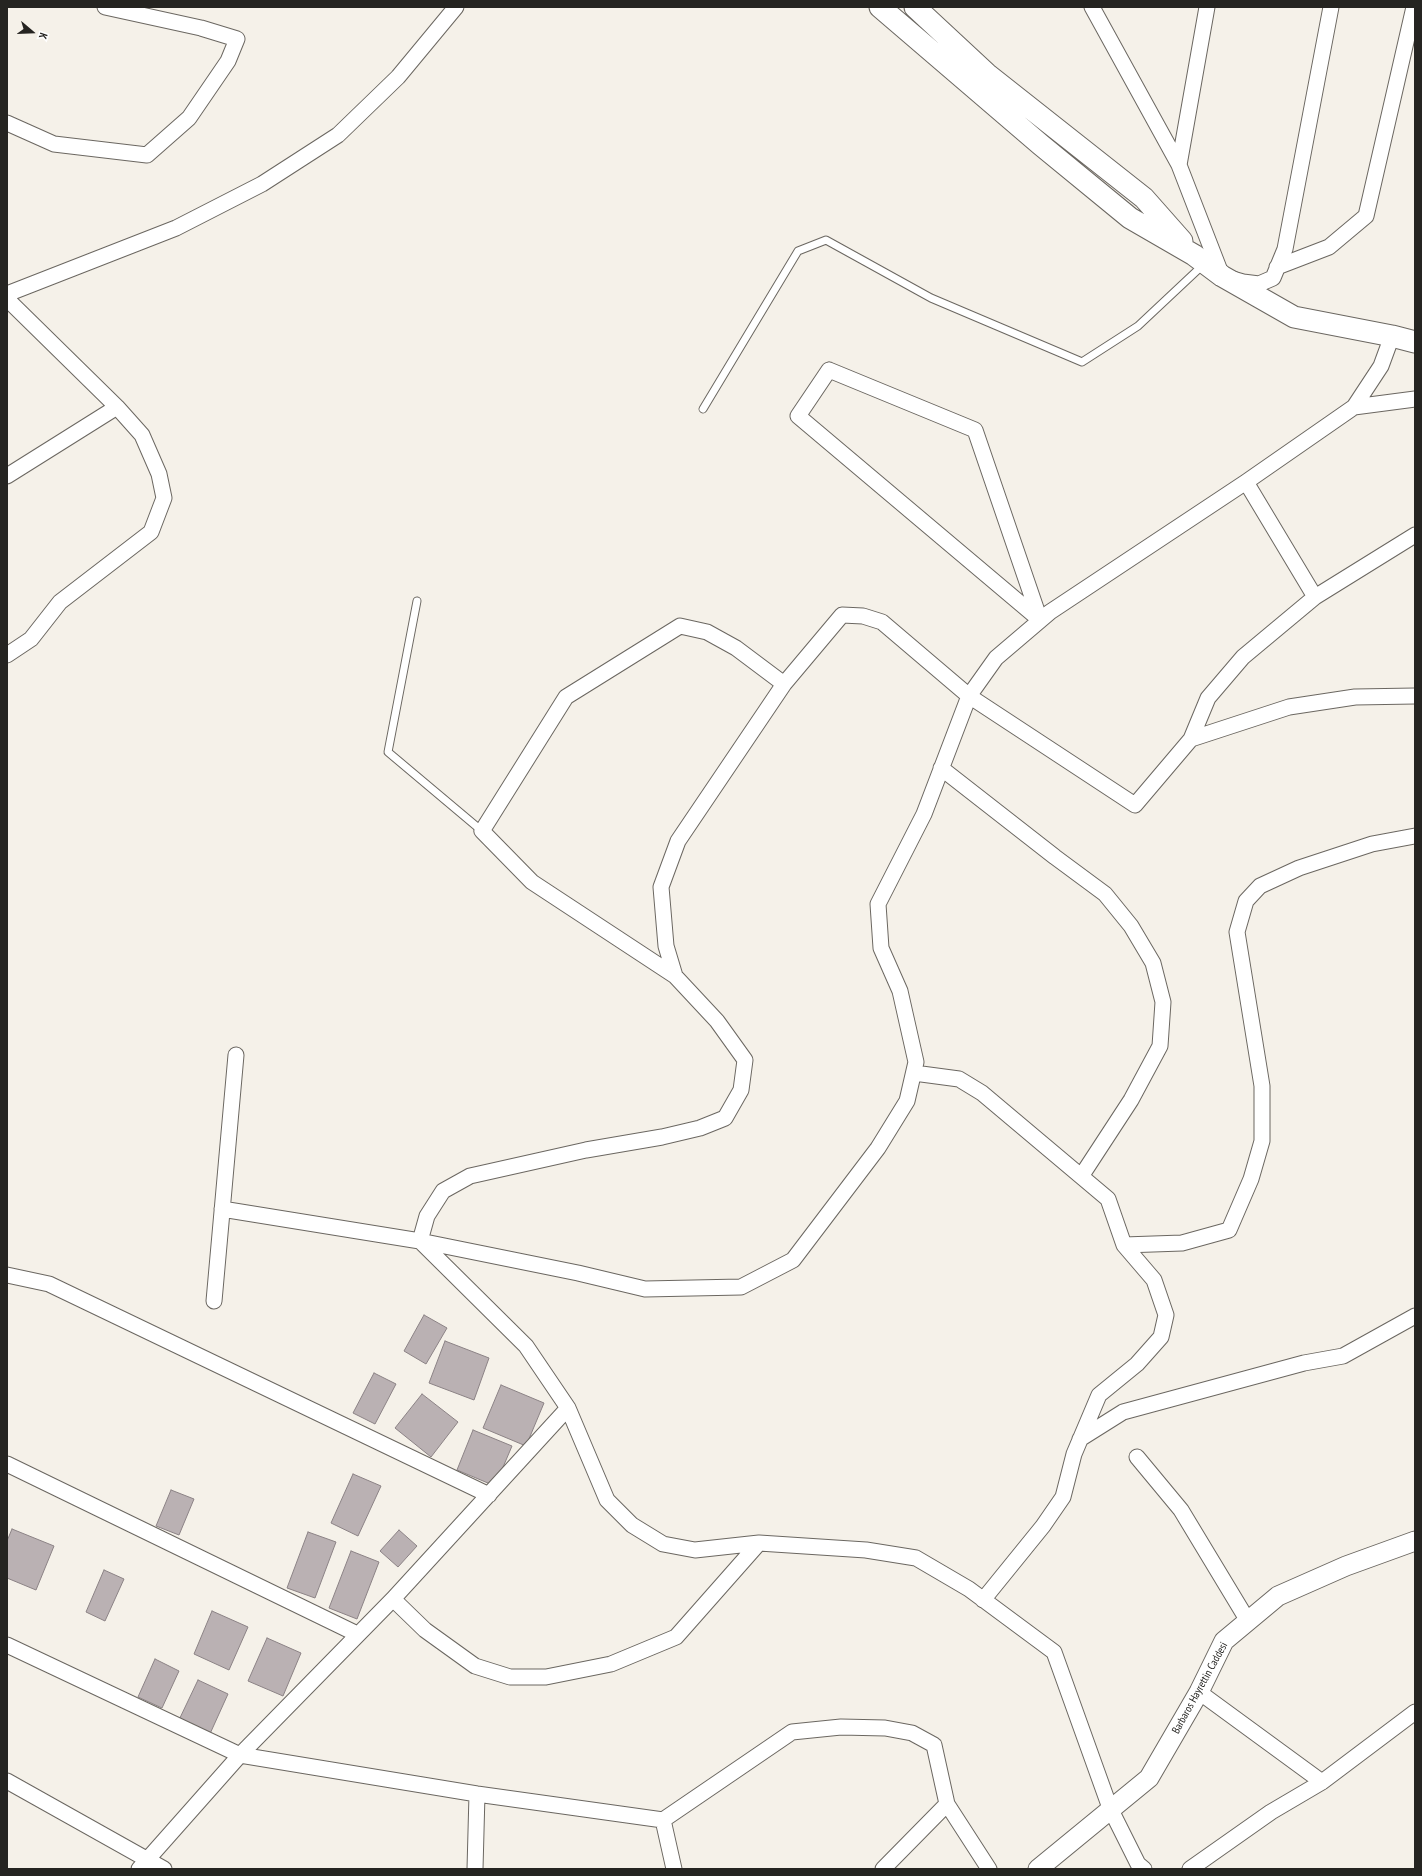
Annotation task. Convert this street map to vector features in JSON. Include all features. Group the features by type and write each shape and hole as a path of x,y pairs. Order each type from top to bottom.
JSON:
{"main road":[{"path":"880,7 1041,145 1130,218 1199,260 1222,276 1294,317 1392,336 1415,342"},
{"path":"916,7 987,74 1144,198 1199,260"}],"street":[{"path":"7,123 54,144 147,155 189,118 228,61 238,39 201,28 105,7"},
{"path":"7,294 176,228 262,184 338,135 398,77 456,7"},
{"path":"901,24 916,7"},
{"path":"1092,7 1179,165 1222,276 1243,282 1259,284 1272,278 1285,249 1331,7"},
{"path":"1179,165 1207,7"},
{"path":"1277,267 1329,247 1366,216 1414,7"},
{"path":"7,299 117,407 142,435 159,474 164,498 151,532 60,602 31,639 7,655"},
{"path":"222,1209 420,1241 578,1273 645,1289 741,1287 793,1260 878,1148 908,1101 916,1062 900,991 881,948 878,904 924,814 969,696 996,658 1050,612 1246,482 1354,407 1381,366 1392,336"},
{"path":"829,370 975,430 1040,620 798,416 829,370"},
{"path":"1354,407 1415,399"},
{"path":"7,476 117,407"},
{"path":"1246,482 1316,597"},
{"path":"675,976 666,946 661,887 678,841 784,684 842,615 863,616 882,622 969,696 1135,805 1191,739 1208,698 1243,657 1316,597 1415,535"},
{"path":"420,1241 427,1216 443,1191 470,1176 586,1150 662,1137 700,1128 725,1118 741,1090 745,1060 717,1021 675,976 532,882 482,831 566,697 680,626 706,632 736,648 784,684"},
{"path":"1191,739 1289,708 1355,698 1415,696"},
{"path":"941,768 1054,857 1105,894 1131,926 1153,963 1163,1002 1160,1046 1132,1100 1082,1175"},
{"path":"1124,1245 1182,1243 1229,1230 1251,1179 1262,1141 1262,1086 1237,932 1246,901 1260,886 1300,868 1372,844 1415,836"},
{"path":"214,1301 236,1055"},
{"path":"914,1073 959,1079 982,1093 1028,1133 1082,1175 1108,1199 1124,1245 1154,1280 1166,1315 1161,1337 1137,1364 1100,1395 1080,1439 1062,1497 1043,1526 983,1600"},
{"path":"420,1241 526,1346 568,1408 607,1500 632,1525 663,1544 695,1550 759,1543 866,1550 916,1558 969,1589 1054,1652 1110,1808 1138,1867"},
{"path":"7,1275 49,1284 489,1494"},
{"path":"1080,1439 1122,1412 1304,1363 1343,1356 1415,1316"},
{"path":"143,1864 240,1755 393,1599 568,1408"},
{"path":"1137,1457 1181,1510 1248,1621"},
{"path":"7,1464 357,1634"},
{"name":"Barbaros Hayrettin Caddesi","path":"1038,1869 1110,1808 1149,1778 1199,1692 1224,1641 1278,1596 1346,1566 1415,1541"},
{"path":"393,1599 425,1630 475,1666 510,1677 546,1677 611,1664 676,1637 759,1543"},
{"path":"7,1645 240,1755 477,1794 663,1820 792,1732 841,1727 885,1728 912,1734 934,1745 947,1804 989,1869"},
{"path":"1199,1692 1322,1782"},
{"path":"1190,1869 1271,1812 1322,1782 1415,1712"},
{"path":"7,1781 143,1864 164,1869"},
{"path":"475,1869 477,1794"},
{"path":"883,1869 947,1804"},
{"path":"663,1820 674,1869"}],"lane":[{"path":"703,409 798,251 826,240 931,298 1082,362 1138,326 1199,260"},
{"path":"417,601 388,752 482,831"}],"building":[{"path":"424,1315 447,1328 426,1364 404,1351"},
{"path":"445,1341 489,1358 474,1400 429,1383"},
{"path":"374,1373 396,1384 375,1424 353,1413"},
{"path":"501,1385 544,1403 526,1446 483,1428"},
{"path":"422,1394 458,1422 431,1457 395,1428"},
{"path":"473,1430 512,1446 495,1486 457,1470"},
{"path":"353,1474 381,1486 358,1536 331,1523"},
{"path":"171,1490 194,1499 179,1535 156,1526"},
{"path":"12,1529 54,1546 36,1590 7,1578 7,1541"},
{"path":"399,1530 417,1546 398,1567 380,1551"},
{"path":"308,1532 336,1542 315,1598 287,1588"},
{"path":"351,1551 379,1562 357,1619 329,1608"},
{"path":"104,1570 124,1579 105,1621 86,1612"},
{"path":"212,1611 248,1627 229,1670 194,1654"},
{"path":"267,1638 301,1653 283,1696 248,1681"},
{"path":"155,1659 179,1671 162,1708 138,1697"},
{"path":"198,1680 228,1694 209,1736 178,1722"}]}
